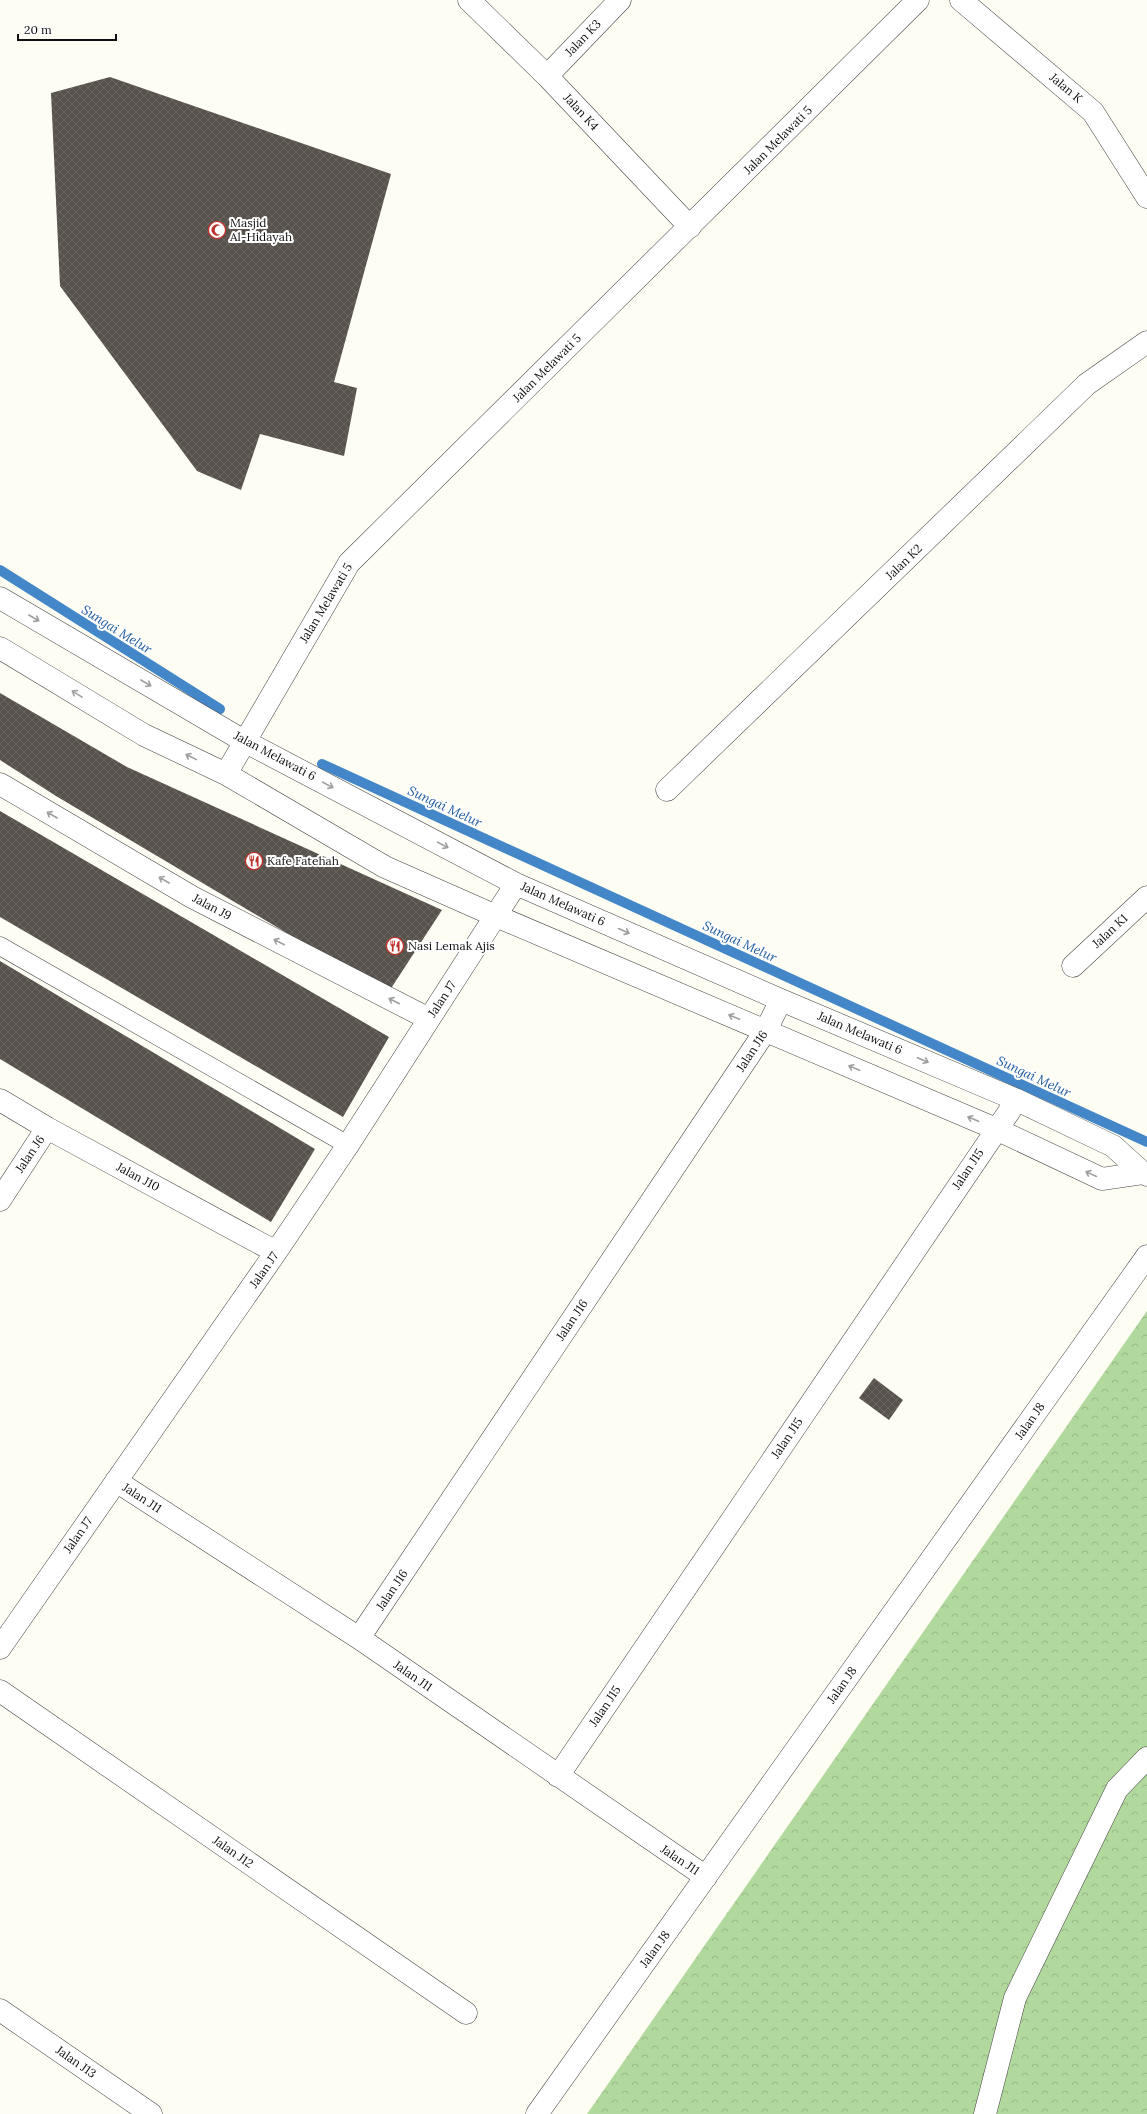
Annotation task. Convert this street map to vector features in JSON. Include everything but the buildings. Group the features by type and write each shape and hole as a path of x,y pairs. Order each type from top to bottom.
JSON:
{"street":[{"name":"Jalan K4","path":"469,0 547,76 690,227"},
{"name":"Jalan K3","path":"547,76 620,0"},
{"name":"Jalan Melawati 5","path":"226,774 349,563 918,0"},
{"name":"Jalan K","path":"961,0 1093,112 1147,197"},
{"name":"Jalan K2","path":"667,790 1087,384 1147,342"},
{"name":"Jalan Melawati 6","path":"0,598 244,741 516,884 781,1000 1017,1100 1113,1146 1145,1174"},
{"name":"Jalan Melawati 6","path":"0,648 144,735 226,774 385,867 496,916 996,1129 1102,1179 1145,1174"},
{"name":"Jalan J9","path":"0,784 192,897 429,1019"},
{"name":"Jalan J7","path":"0,1648 276,1252 348,1145 516,884"},
{"name":"Jalan K1","path":"1073,966 1147,897"},
{"name":"Jalan J16","path":"359,1638 766,1030 781,1000"},
{"name":"Jalan J10","path":"0,1100 47,1128 276,1252"},
{"name":"Jalan J15","path":"558,1776 1017,1100"},
{"name":"Jalan J6","path":"0,1200 47,1128"},
{"name":"Jalan J8","path":"537,2114 1147,1256"},
{"name":"Jalan J11","path":"116,1481 359,1638 706,1877"},
{"name":"Jalan J12","path":"0,1691 466,2013"},
{"path":"985,2114 1015,1998 1117,1789 1147,1758"},
{"name":"Jalan J13","path":"0,2010 151,2114"}],"lane":[{"path":"0,946 348,1145"}],"green space":[{"path":"1147,1311 1147,2114 587,2114"}],"waterway":[{"name":"Sungai Melur","path":"0,570 220,709"},
{"name":"Sungai Melur","path":"322,764 1147,1142"}],"place":[{"name":"Masjid Al-Hidayah","path":"217,230"},
{"name":"Kafe Fatehah","path":"254,861"},
{"name":"Nasi Lemak Ajis","path":"395,946"}]}
